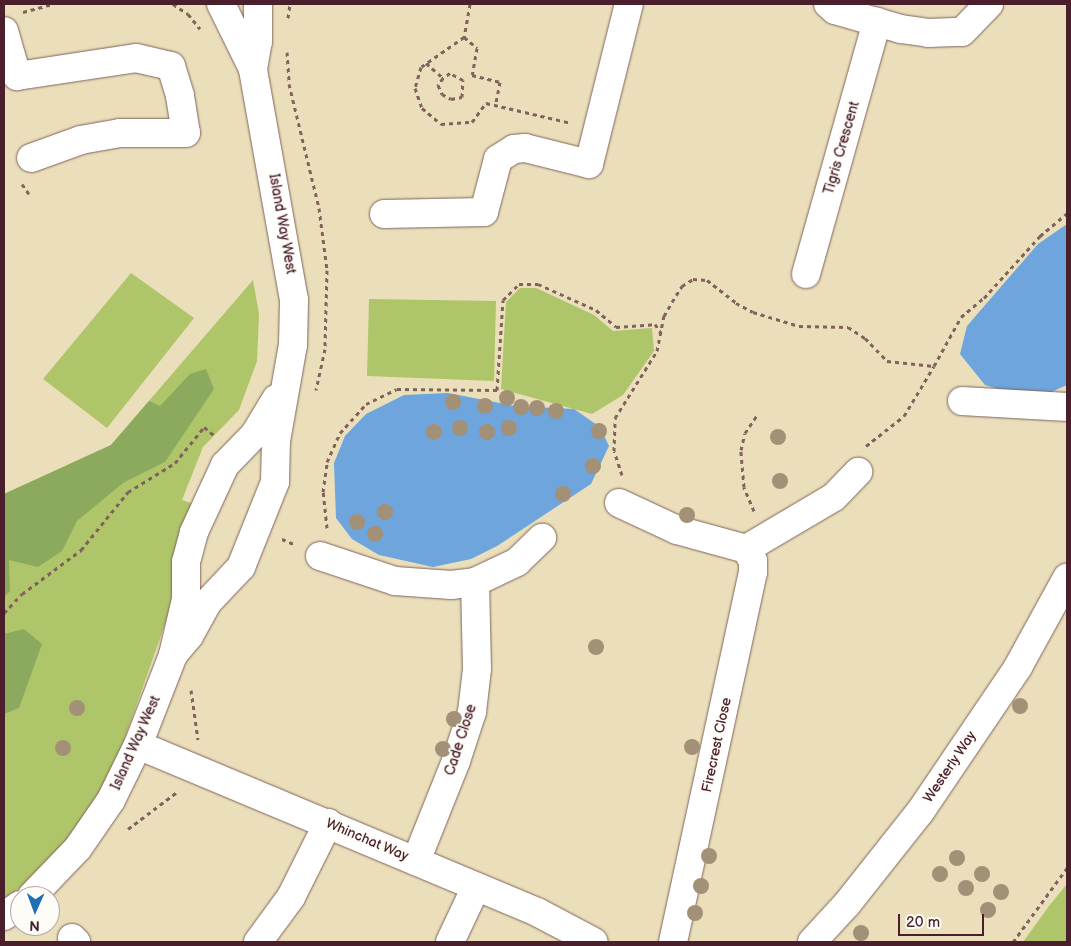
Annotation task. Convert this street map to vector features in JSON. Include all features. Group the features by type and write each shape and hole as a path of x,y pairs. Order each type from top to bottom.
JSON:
{"street":[{"name":"Island Way West","path":"173,655 189,636 207,604 269,533 276,482 277,437 283,415 286,380 294,331 294,288 253,69 222,4"},
{"name":"Island Way West","path":"253,69 258,42 258,4"},
{"path":"384,214 484,212 498,159 514,149 525,148 589,164 629,4"},
{"path":"828,4 836,10 877,22 928,33 962,32 989,4"},
{"name":"Tigris Crescent","path":"806,274 877,22"},
{"path":"9,23 11,78 136,58 171,66 180,96 186,133 120,133 82,140 31,158"},
{"name":"Island Way West","path":"42,886 78,848 110,800 138,746 173,655 186,599 186,562 196,526 225,465 262,426 286,380"},
{"path":"962,402 1067,406"},
{"path":"623,494 677,530 746,549 834,497 862,460"},
{"path":"317,546 395,581 451,585 475,582 517,562 542,538"},
{"name":"Firecrest Close","path":"673,942 753,572 753,561 746,549"},
{"name":"Westerly Way","path":"812,942 847,904 920,812 1018,667 1067,578"},
{"name":"Cade Close","path":"416,861 471,719 476,677 475,582"},
{"name":"Whinchat Way","path":"138,746 328,823 476,886 561,923 594,942"},
{"path":"258,942 296,890 328,823"},
{"path":"450,942 476,886"}],"path":[{"path":"9,23 52,4"},
{"path":"173,4 190,16 206,37"},
{"path":"470,4 464,37 422,67 415,88 422,108 441,124 472,122 486,103 598,130"},
{"path":"464,37 477,48 472,75 500,82 496,104"},
{"path":"426,63 442,78"},
{"path":"450,73 463,80 462,96 451,99 442,94 438,85 442,78 450,73"},
{"path":"862,460 904,416 961,317 984,298 1040,236 1067,213"},
{"path":"623,494 614,451 615,418 657,351 664,316 682,286 693,279 707,280 736,304 753,312 799,326 848,327 866,338 887,361 934,366"},
{"path":"269,533 317,546 327,462 340,433 366,404 396,389 497,390 503,300 519,284 538,284 596,310 616,327 655,324 661,333"},
{"path":"754,512 744,487 741,450 745,433 757,415"},
{"path":"4,613 22,594 81,550 128,492 174,463 204,428 216,437"},
{"path":"211,444 222,433"},
{"path":"748,514 761,509"},
{"path":"1013,942 1067,868"}],"green space":[{"path":"131,273 194,318 107,428 43,379"},
{"path":"253,280 259,314 257,361 239,410 203,447 182,500 197,505 177,560 170,610 105,794 44,869 22,886 10,886 10,895 4,900 4,494 111,445"},
{"path":"520,288 536,288 594,315 613,331 652,328 654,351 623,395 592,414 501,389 506,302"},
{"path":"369,299 496,301 494,381 367,376"},
{"path":"206,369 214,389 165,462 123,483 77,521 62,551 38,567 9,560 10,591 4,597 4,494 111,445 149,401 160,406 190,374"},
{"path":"24,629 42,644 19,708 4,714 4,634"},
{"path":"1067,884 1067,942 1023,942 1049,906"}],"water":[{"path":"1067,224 1067,385 1049,393 1005,391 985,385 960,354 967,326 1038,244"},
{"path":"448,393 515,406 574,409 600,427 609,446 591,484 497,546 471,559 433,567 379,555 352,539 336,518 334,463 345,436 366,414 404,395"}]}
